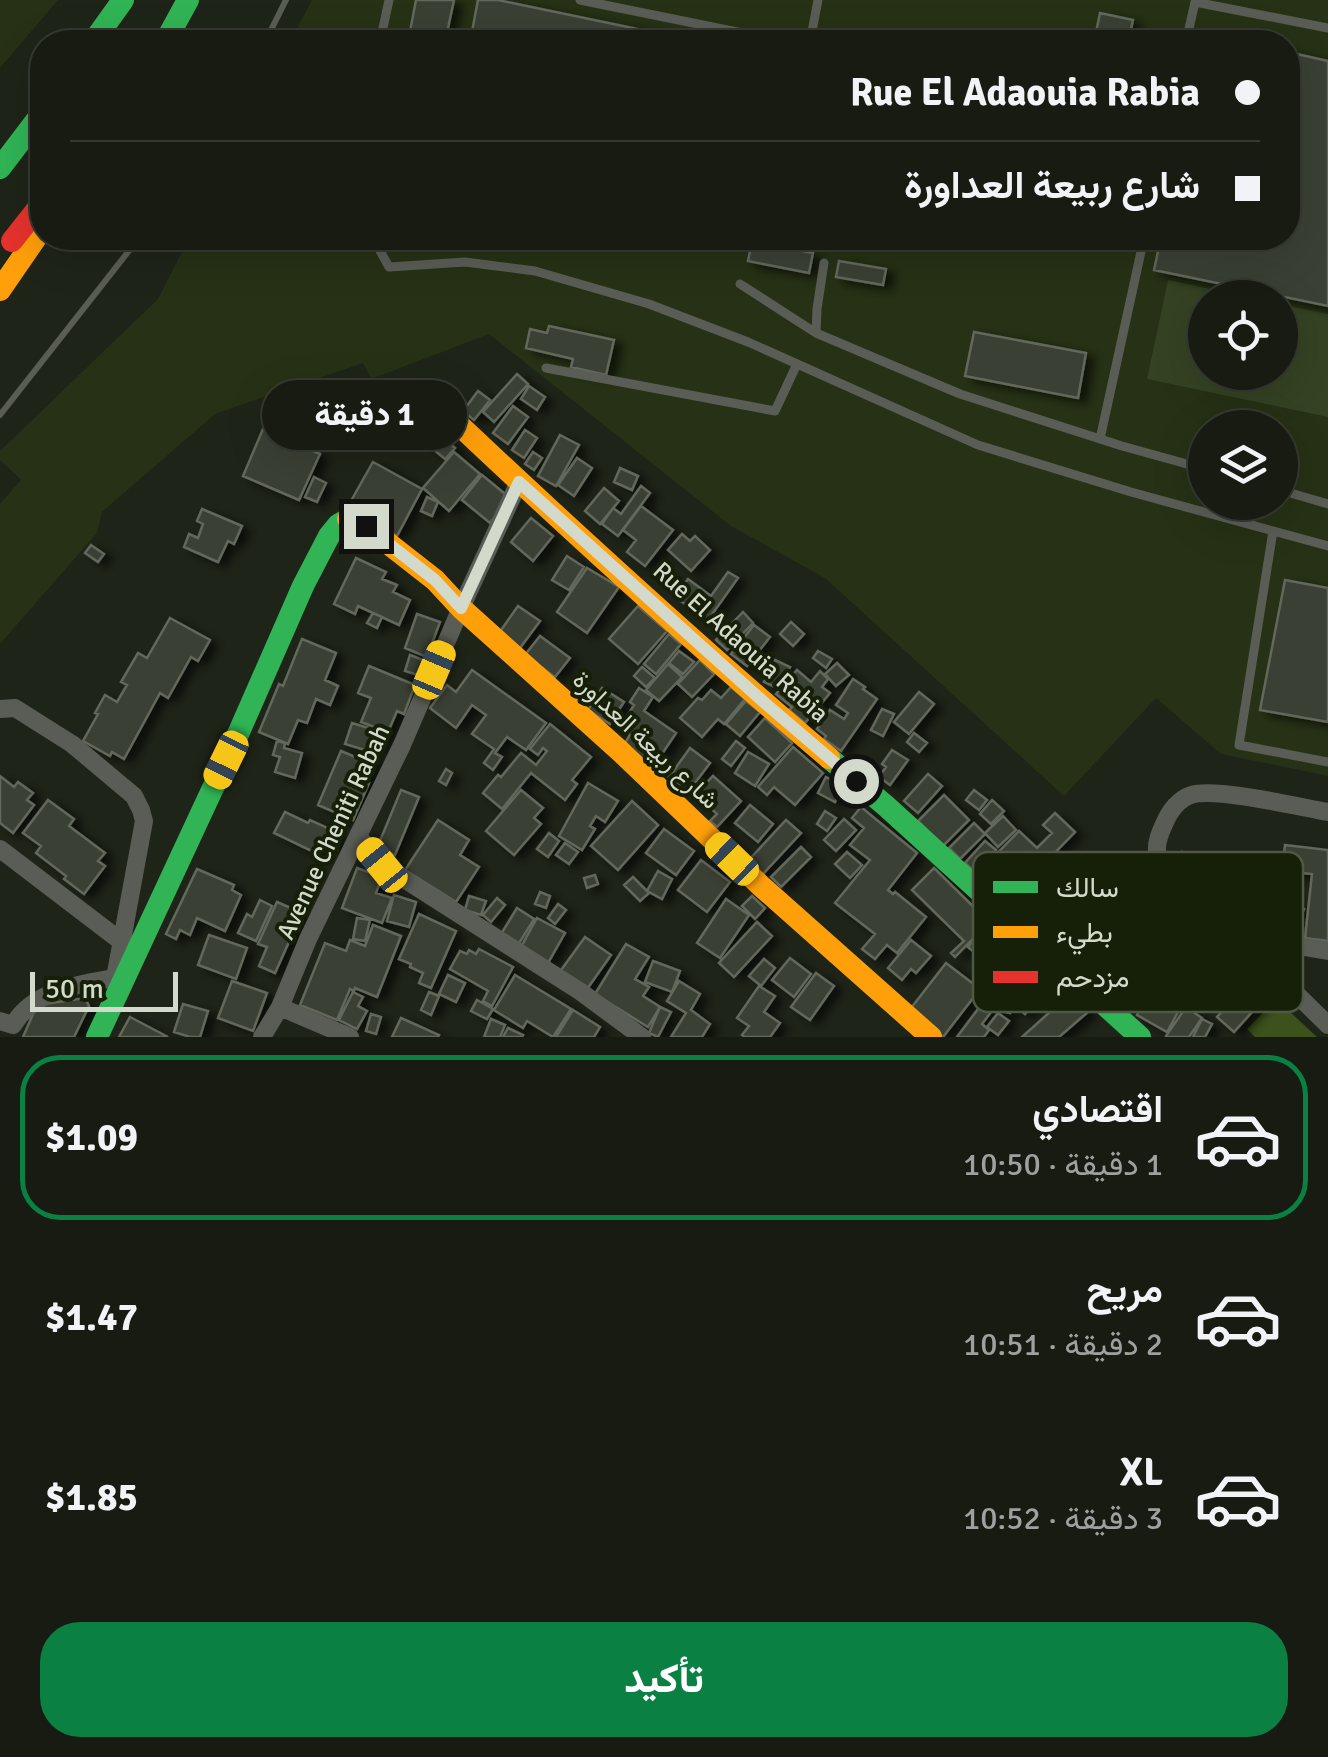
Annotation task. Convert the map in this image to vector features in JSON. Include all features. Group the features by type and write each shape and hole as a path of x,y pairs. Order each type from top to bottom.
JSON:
{"main road":[{"path":"102,30 123,0"},
{"path":"172,30 188,0"},
{"path":"0,168 30,129"},
{"path":"0,254 30,218"},
{"path":"0,290 30,246"},
{"name":"Rue El Adaouia Rabia","path":"440,407 766,704 973,885"},
{"name":"شارع ربيعة العداورة","path":"120,977 239,732 304,586 329,536 349,518 366,526 435,580 761,886 931,1037"},
{"path":"98,1037 120,977"},
{"name":"Rue El Adaouia Rabia","path":"1113,1012 1140,1037"}],"street":[{"name":"Avenue Cheniti Rabah","path":"262,1037 280,1007 308,939 402,745 519,482"},
{"path":"0,709 15,708 72,744 134,796 144,821 122,942 120,977 61,989 18,1014 13,1026 0,1021"},
{"path":"1157,852 1168,815 1180,800 1191,795 1226,794 1328,812"},
{"path":"358,836 382,865 580,992 642,1037"},
{"path":"0,849 122,942"},
{"path":"1303,947 1328,951"},
{"path":"1303,1002 1328,1025"},
{"path":"280,1007 350,1037"}],"lane":[{"path":"383,30 389,0"},
{"path":"580,0 728,30"},
{"path":"812,30 818,0"},
{"path":"1189,30 1195,2 1328,28"},
{"path":"380,250 389,267 465,262 535,271 649,304 748,342 978,445 1130,492 1328,546"},
{"path":"1100,439 1141,250"},
{"path":"816,333 824,263"},
{"path":"740,284 816,333 960,394 1188,465"},
{"path":"546,368 775,411 797,364"},
{"path":"1298,495 1328,504"},
{"path":"1274,531 1239,745 1328,762"}],"shaded area":[{"path":"0,0 58,0 30,30 0,68"},
{"path":"312,0 1328,0 1328,776 1221,754 1156,698 1064,796 825,578 731,526 489,334 371,379 363,363 215,414 102,512 97,533 0,644 0,504 21,480 0,460 0,451 158,299 183,250 1300,250 1300,30 296,30"},
{"path":"1168,280 1188,284 1188,388 1147,379"},
{"path":"1298,308 1328,314 1328,417 1199,390 1298,390"}],"green space":[{"path":"1263,1012 1290,1012 1317,1037 1255,1037 1247,1029"}],"building":[{"path":"416,0 454,0 448,30 410,30"},
{"path":"478,0 498,0 642,30 472,30"},
{"path":"1100,13 1133,20 1131,30 1096,30"},
{"path":"1300,55 1328,61 1328,306 1298,300 1298,280 1202,280 1154,270 1158,250 1300,250"},
{"path":"750,250 813,253 809,273 748,261"},
{"path":"839,261 886,269 883,285 836,277"},
{"path":"549,326 614,340 606,375 571,367 573,359 526,348 530,329 547,333"},
{"path":"974,332 1086,353 1078,398 965,376"},
{"path":"517,374 528,384 494,422 483,412"},
{"path":"529,386 545,397 537,410 521,399"},
{"path":"478,391 490,400 474,420 463,411"},
{"path":"513,406 528,417 508,444 493,433"},
{"path":"263,429 320,454 299,500 243,476"},
{"path":"525,430 537,438 524,458 512,450"},
{"path":"436,433 455,448 445,459 427,444"},
{"path":"560,435 579,445 556,486 538,476"},
{"path":"454,452 480,474 449,511 423,488"},
{"path":"533,452 542,458 534,470 525,464"},
{"path":"577,458 592,468 574,496 558,485"},
{"path":"373,462 422,489 397,536 347,508"},
{"path":"620,468 638,476 632,490 614,482"},
{"path":"482,475 510,498 490,523 462,500"},
{"path":"314,477 326,483 317,502 305,497"},
{"path":"641,486 650,493 618,536 602,524 613,508 621,514"},
{"path":"604,488 619,501 600,524 585,511"},
{"path":"427,497 438,502 432,516 421,511"},
{"path":"641,506 673,530 645,566 627,552 636,540 623,530"},
{"path":"202,509 242,526 234,544 228,541 218,562 184,547 189,534 198,538 203,524 197,521"},
{"path":"531,518 553,536 533,561 511,542"},
{"path":"682,534 690,541 695,536 710,550 691,571 668,550"},
{"path":"91,545 104,554 98,562 85,553"},
{"path":"567,556 584,567 569,590 552,580"},
{"path":"356,558 386,572 382,579 397,585 393,592 410,600 399,625 358,606 355,614 334,604"},
{"path":"587,568 619,587 587,633 557,612"},
{"path":"728,572 738,578 708,620 675,597 688,579 711,596"},
{"path":"1285,580 1328,588 1328,722 1260,710"},
{"path":"518,606 540,621 520,648 499,633"},
{"path":"638,606 667,631 638,664 609,639"},
{"path":"743,612 753,623 727,650 716,640"},
{"path":"373,613 382,617 377,628 367,623"},
{"path":"417,614 440,622 427,657 405,648"},
{"path":"170,618 210,640 198,661 191,657 168,698 160,693 124,759 83,741 105,695 117,702 127,685 121,682 138,653 147,658"},
{"path":"791,622 804,634 793,646 780,634"},
{"path":"754,625 770,637 747,666 731,654"},
{"path":"669,634 681,644 656,674 644,664"},
{"path":"540,636 570,658 555,677 525,655"},
{"path":"302,639 336,653 325,680 338,686 330,705 316,699 307,723 298,720 288,744 259,732"},
{"path":"679,651 694,662 683,674 669,663"},
{"path":"818,651 832,659 826,668 813,658"},
{"path":"410,655 423,660 418,675 405,671"},
{"path":"700,660 714,674 692,697 678,684"},
{"path":"775,660 790,667 779,689 764,682"},
{"path":"837,663 849,675 836,686 825,674"},
{"path":"668,664 682,677 659,701 646,690"},
{"path":"369,666 415,685 404,714 397,711 380,751 374,748 382,730 361,722 371,698 358,693"},
{"path":"642,667 655,678 646,687 634,676"},
{"path":"472,670 546,723 526,750 507,737 495,753 502,757 493,770 484,763 494,749 472,734 486,715 472,705 456,728 430,708 447,685 456,692"},
{"path":"797,670 811,682 820,671 828,679 822,687 830,693 805,723 776,694"},
{"path":"853,679 877,699 841,751 817,729 830,710 844,719 848,713 836,705"},
{"path":"731,687 745,699 724,724 718,719 702,737 680,718 711,690 721,698"},
{"path":"602,688 624,702 610,724 588,710"},
{"path":"639,688 653,697 644,711 676,733 654,766 623,746 630,735 620,728"},
{"path":"919,692 934,704 909,734 894,722"},
{"path":"746,701 760,712 740,736 726,724"},
{"path":"882,709 894,714 883,736 871,730"},
{"path":"765,718 792,743 775,762 748,737"},
{"path":"352,723 375,730 368,751 345,744"},
{"path":"550,724 591,757 572,780 577,784 565,800 531,773 502,809 483,793 521,753 536,765 547,751 543,748 538,755 530,749"},
{"path":"914,733 927,743 919,752 907,742"},
{"path":"277,741 285,743 284,748 302,753 295,778 275,772 280,757 273,755"},
{"path":"736,741 745,748 731,766 722,759"},
{"path":"793,747 823,773 795,805 774,787 767,795 758,787"},
{"path":"690,748 710,763 689,791 669,777"},
{"path":"892,750 908,760 890,785 879,777"},
{"path":"341,751 367,762 370,756 376,759 353,820 318,805"},
{"path":"748,752 769,764 755,786 735,773"},
{"path":"446,769 452,773 446,785 439,781"},
{"path":"928,774 942,786 918,813 904,801"},
{"path":"0,776 14,787 18,782 33,793 27,800 34,805 13,833 0,823"},
{"path":"713,776 741,801 717,827 710,821 717,814 696,794"},
{"path":"826,777 843,786 835,802 818,793"},
{"path":"588,783 618,801 605,822 596,816 590,826 595,829 582,850 559,836"},
{"path":"401,790 419,797 395,855 377,848"},
{"path":"521,790 543,808 534,818 541,824 514,855 486,831"},
{"path":"974,790 987,800 979,810 966,800"},
{"path":"944,795 969,820 943,846 918,821"},
{"path":"48,800 74,819 69,826 105,853 98,861 105,866 84,894 36,853 41,846 23,833"},
{"path":"992,800 1004,811 991,824 980,814"},
{"path":"632,801 658,825 618,870 591,846"},
{"path":"750,805 773,824 758,842 735,823"},
{"path":"861,807 917,853 888,890 926,917 897,953 887,945 875,959 862,949 875,934 835,903 870,860 850,845 864,828 852,818"},
{"path":"825,811 836,818 827,831 817,824"},
{"path":"285,812 330,829 318,854 274,833"},
{"path":"1055,813 1075,832 1056,852 999,852 1019,831 1037,848 1052,833 1043,825"},
{"path":"1003,816 1016,830 998,847 985,833"},
{"path":"844,819 856,830 836,851 824,840"},
{"path":"438,820 469,840 460,855 479,867 456,902 405,870"},
{"path":"786,820 801,833 762,875 747,862"},
{"path":"974,823 985,834 960,859 949,848"},
{"path":"664,829 694,851 676,875 646,853"},
{"path":"332,833 341,836 337,850 328,847"},
{"path":"549,833 559,841 548,857 537,849"},
{"path":"985,841 996,850 994,852 975,852"},
{"path":"565,843 578,852 569,864 556,855"},
{"path":"1285,845 1328,850 1328,941 1305,938 1312,874 1303,873 1303,852 1284,852"},
{"path":"801,847 811,857 781,887 771,877"},
{"path":"847,852 862,865 850,878 835,864"},
{"path":"973,854 973,870 965,863"},
{"path":"701,860 730,882 707,912 678,890"},
{"path":"357,868 382,877 376,893 392,898 382,923 342,908"},
{"path":"934,868 973,906 973,938 955,957 951,953 964,941 912,890"},
{"path":"197,869 234,885 232,890 241,895 225,931 197,918 190,935 180,930 176,939 166,934"},
{"path":"658,871 672,879 662,899 647,891"},
{"path":"595,875 598,884 587,888 584,878"},
{"path":"633,877 649,893 640,901 624,885"},
{"path":"540,892 550,896 546,908 535,904"},
{"path":"394,895 416,902 409,927 387,921"},
{"path":"469,896 486,901 481,915 465,910"},
{"path":"752,896 765,908 755,919 742,906"},
{"path":"497,898 505,905 491,922 483,915"},
{"path":"726,899 749,915 720,958 697,943"},
{"path":"260,900 272,906 256,941 238,933 247,914 252,917"},
{"path":"277,902 302,913 275,973 259,966 267,947 258,944"},
{"path":"558,904 566,910 555,924 548,918"},
{"path":"517,908 534,919 518,945 501,934"},
{"path":"419,914 456,931 431,988 419,983 423,973 399,959"},
{"path":"357,918 370,920 365,941 353,939"},
{"path":"537,918 565,933 548,963 521,947"},
{"path":"757,922 772,936 734,977 719,963"},
{"path":"373,925 401,936 377,997 350,989 337,1020 300,1005 325,943 346,951 350,940 365,946"},
{"path":"209,935 247,948 236,979 198,965"},
{"path":"585,937 611,955 585,992 559,973"},
{"path":"911,940 931,956 916,973 911,969 902,980 888,968"},
{"path":"626,944 649,957 635,979 649,987 643,996 660,1007 648,1027 595,994"},
{"path":"479,949 513,967 492,1006 483,1001 488,991 450,969 460,951 476,954"},
{"path":"790,958 811,974 794,997 772,980"},
{"path":"764,959 775,968 761,986 749,976"},
{"path":"653,961 680,971 672,992 645,982"},
{"path":"946,963 973,984 973,998 943,1037 908,1012"},
{"path":"816,973 834,986 810,1020 791,1007"},
{"path":"448,975 465,983 456,1002 439,994"},
{"path":"515,975 571,1009 553,1037 527,1021 523,1028 494,1010"},
{"path":"232,981 267,993 253,1031 218,1018"},
{"path":"679,981 700,994 691,1010 710,1024 702,1037 671,1037 686,1013 667,1001"},
{"path":"759,986 775,996 764,1012 780,1023 770,1037 745,1037 742,1035 749,1026 737,1018"},
{"path":"353,992 363,997 358,1006 367,1011 357,1029 339,1020"},
{"path":"429,992 439,996 431,1015 421,1010"},
{"path":"85,998 89,1006 74,1037 23,1037 37,1005"},
{"path":"477,1000 493,1009 487,1019 471,1011"},
{"path":"183,1004 208,1011 200,1037 174,1032"},
{"path":"660,1007 671,1012 658,1037 649,1033"},
{"path":"573,1010 600,1027 594,1037 556,1037"},
{"path":"976,1012 991,1012 982,1024 989,1030 984,1037 957,1037"},
{"path":"1050,1012 1088,1012 1059,1037 1022,1037"},
{"path":"1139,1012 1178,1012 1167,1032 1137,1015"},
{"path":"1183,1012 1193,1012 1202,1018 1189,1037 1166,1036"},
{"path":"1221,1012 1252,1012 1234,1032 1217,1017"},
{"path":"998,1013 1009,1021 998,1035 987,1027"},
{"path":"371,1014 381,1017 376,1034 366,1031"},
{"path":"130,1017 168,1037 119,1037"},
{"path":"401,1018 439,1035 392,1037"},
{"path":"491,1019 505,1025 500,1037 484,1037"},
{"path":"1202,1019 1212,1024 1205,1037 1193,1037"},
{"path":"508,1028 523,1035 522,1037 503,1037"}],"railway":[{"path":"271,30 286,0"},
{"path":"0,415 130,250"}],"traffic: fast":[{"path":"102,30 123,0"},
{"path":"172,30 188,0"},
{"path":"0,168 30,129"},
{"path":"97,1037 303,586 329,536 348,519"},
{"path":"829,758 973,885"},
{"path":"1113,1012 1140,1037"}],"traffic: slow":[{"path":"0,290 30,246"},
{"path":"440,407 632,585 829,758"},
{"path":"348,519 366,526 435,580 761,886 931,1037"}],"traffic: jam":[{"path":"12,241 30,218"}],"route":[{"path":"366,526 435,580 461,608 519,482 856,781"}]}
